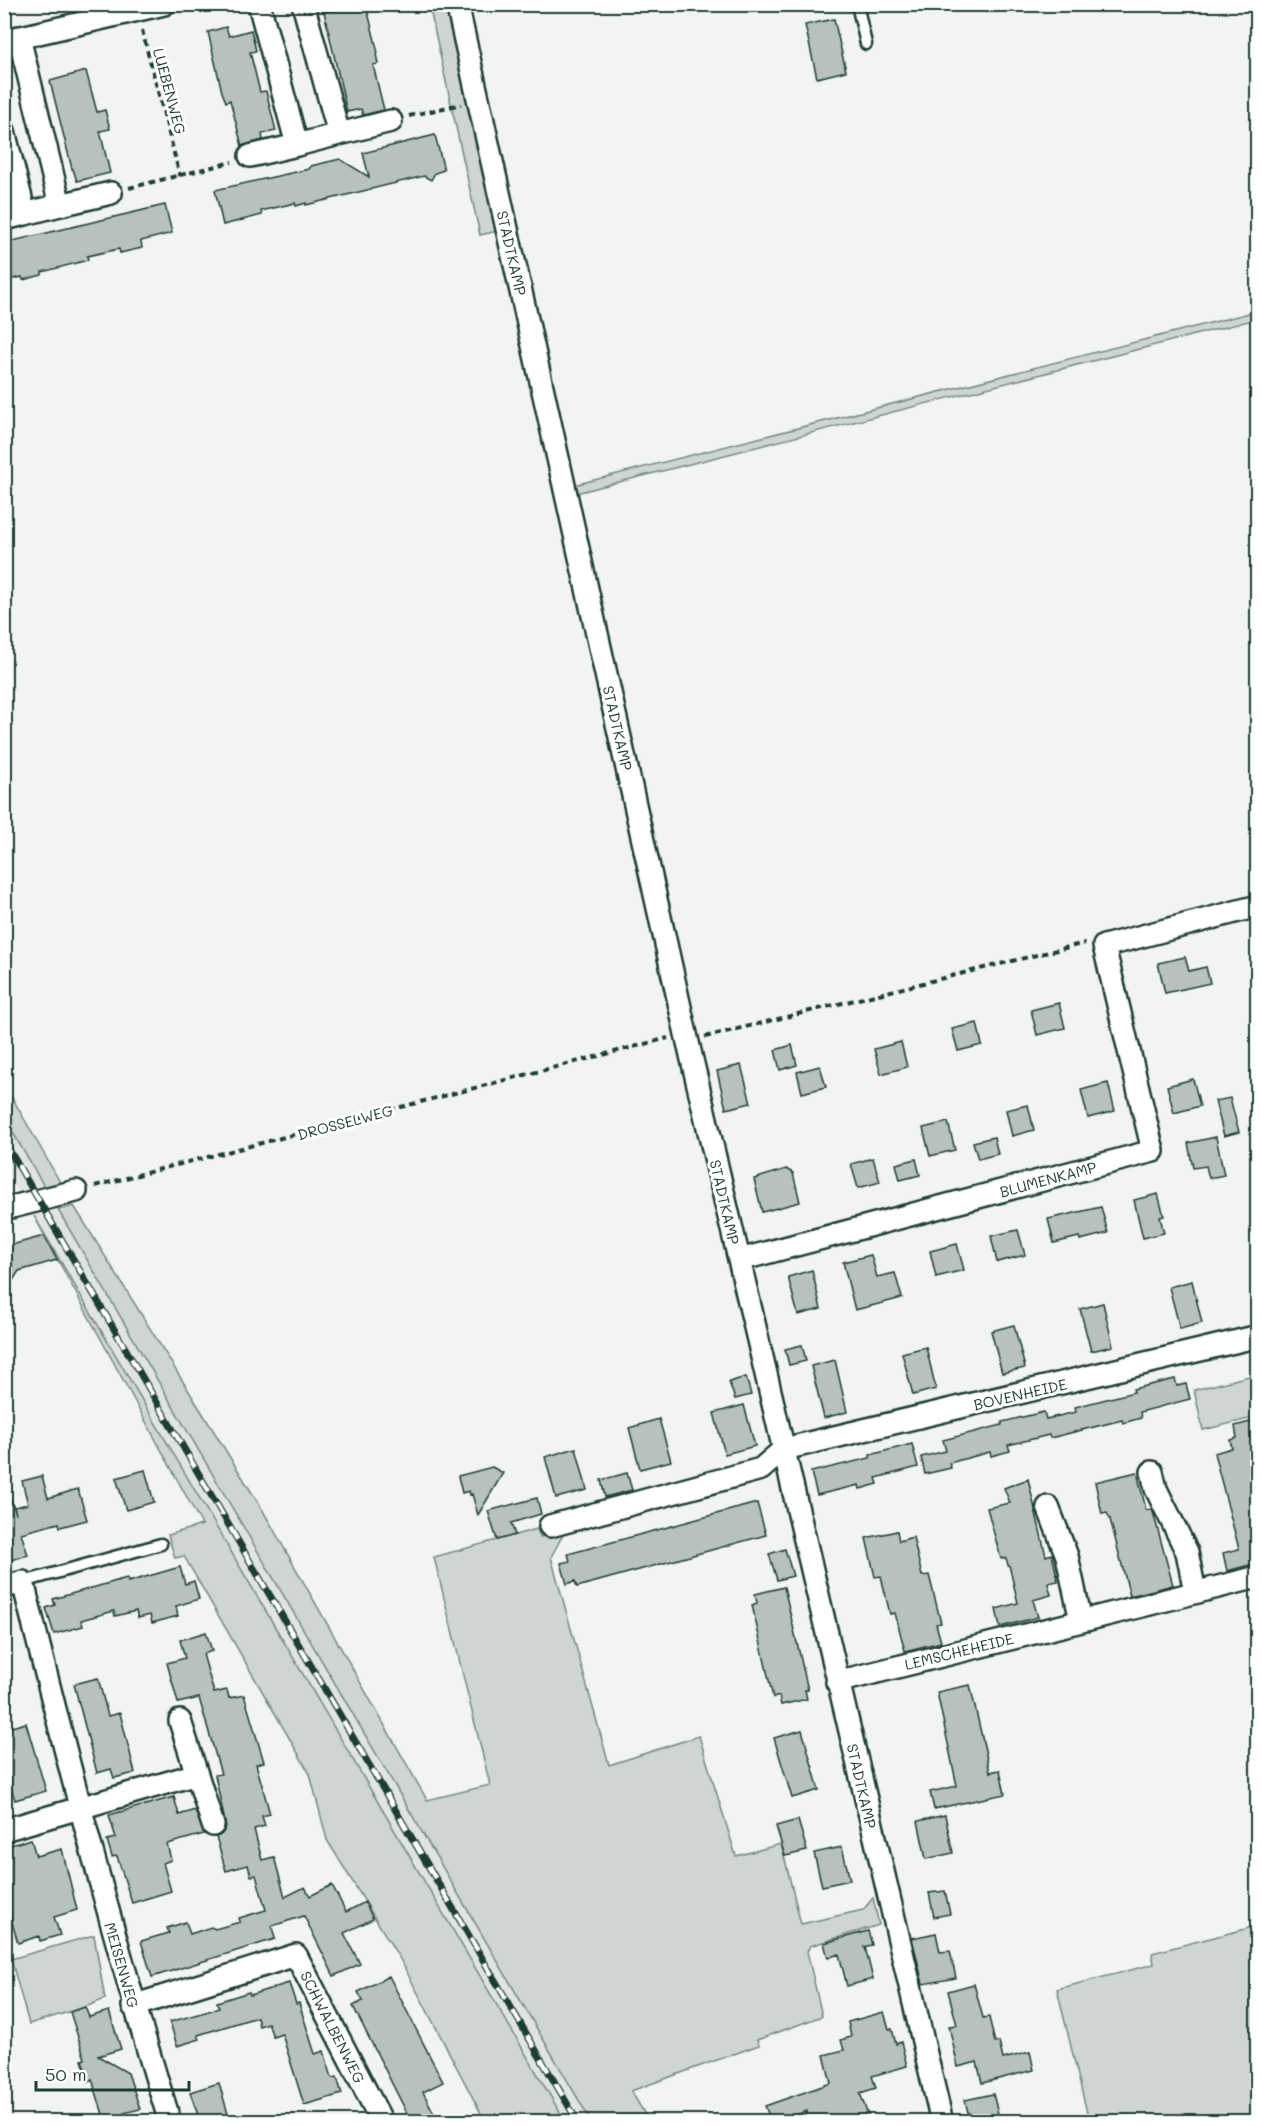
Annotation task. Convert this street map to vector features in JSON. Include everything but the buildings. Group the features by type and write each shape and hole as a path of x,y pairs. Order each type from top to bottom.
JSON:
{"street":[{"path":"60,205 12,39 164,4"},
{"path":"260,4 297,145"},
{"path":"303,4 339,134"},
{"name":"STADTKAMP","path":"458,4 686,1034 942,2121"},
{"path":"250,156 391,121"},
{"path":"4,131 26,214"},
{"path":"4,219 111,193"},
{"path":"1104,946 1257,906"},
{"name":"BLUMENKAMP","path":"739,1260 1153,1151 1104,946"},
{"path":"4,1209 76,1191"},
{"name":"BOVENHEIDE","path":"784,1449 1255,1337"},
{"path":"550,1526 761,1469 784,1449"},
{"path":"1152,1472 1156,1489 1187,1552 1195,1592"},
{"path":"1048,1507 1067,1556 1081,1621"},
{"name":"LEMSCHEHEIDE","path":"837,1682 1257,1577"},
{"name":"MEISENWEG","path":"14,1584 133,2006 170,2121"},
{"path":"180,1721 213,1825"},
{"path":"4,1830 197,1774"},
{"name":"SCHWALBENWEG","path":"133,2006 296,1955 382,2121"}],"lane":[{"path":"857,4 866,44"},
{"path":"14,1584 161,1544"}],"path":[{"name":"LUEBENWEG","path":"137,11 180,176"},
{"path":"391,121 478,100"},
{"path":"111,193 250,156"},
{"path":"686,1034 702,1037 1084,943 1104,946"},
{"name":"DROSSELWEG","path":"76,1191 686,1034"}],"shaded area":[{"path":"429,5 447,5 498,231 480,235"},
{"path":"1257,311 1257,319 576,493 574,485"},
{"path":"5,1085 61,1184 45,1188 5,1119"},
{"path":"4,1119 45,1188 19,1194 5,1169"},
{"path":"74,1206 262,1509 427,1800 490,1785 434,1557 537,1529 540,1537 565,1531 551,1557 609,1765 699,1736 736,1856 781,1844 801,1924 863,1910 873,1898 879,1925 810,1946 807,1951 822,2016 757,2040 759,2045 631,2091 649,2121 591,2121 58,1210"},
{"path":"58,1210 591,2121 565,2121 34,1216"},
{"path":"34,1216 565,2121 485,2121 400,1959 327,1840 310,1774 184,1556 175,1558 168,1535 202,1525"},
{"path":"1257,1374 1257,1417 1203,1430 1194,1390"},
{"path":"1257,1926 1257,2121 1089,2121 1057,1989 1154,1964 1152,1953"},
{"path":"94,1935 105,1999 29,2024 11,1959"}],"railway":[{"path":"4,1141 578,2122"}]}
